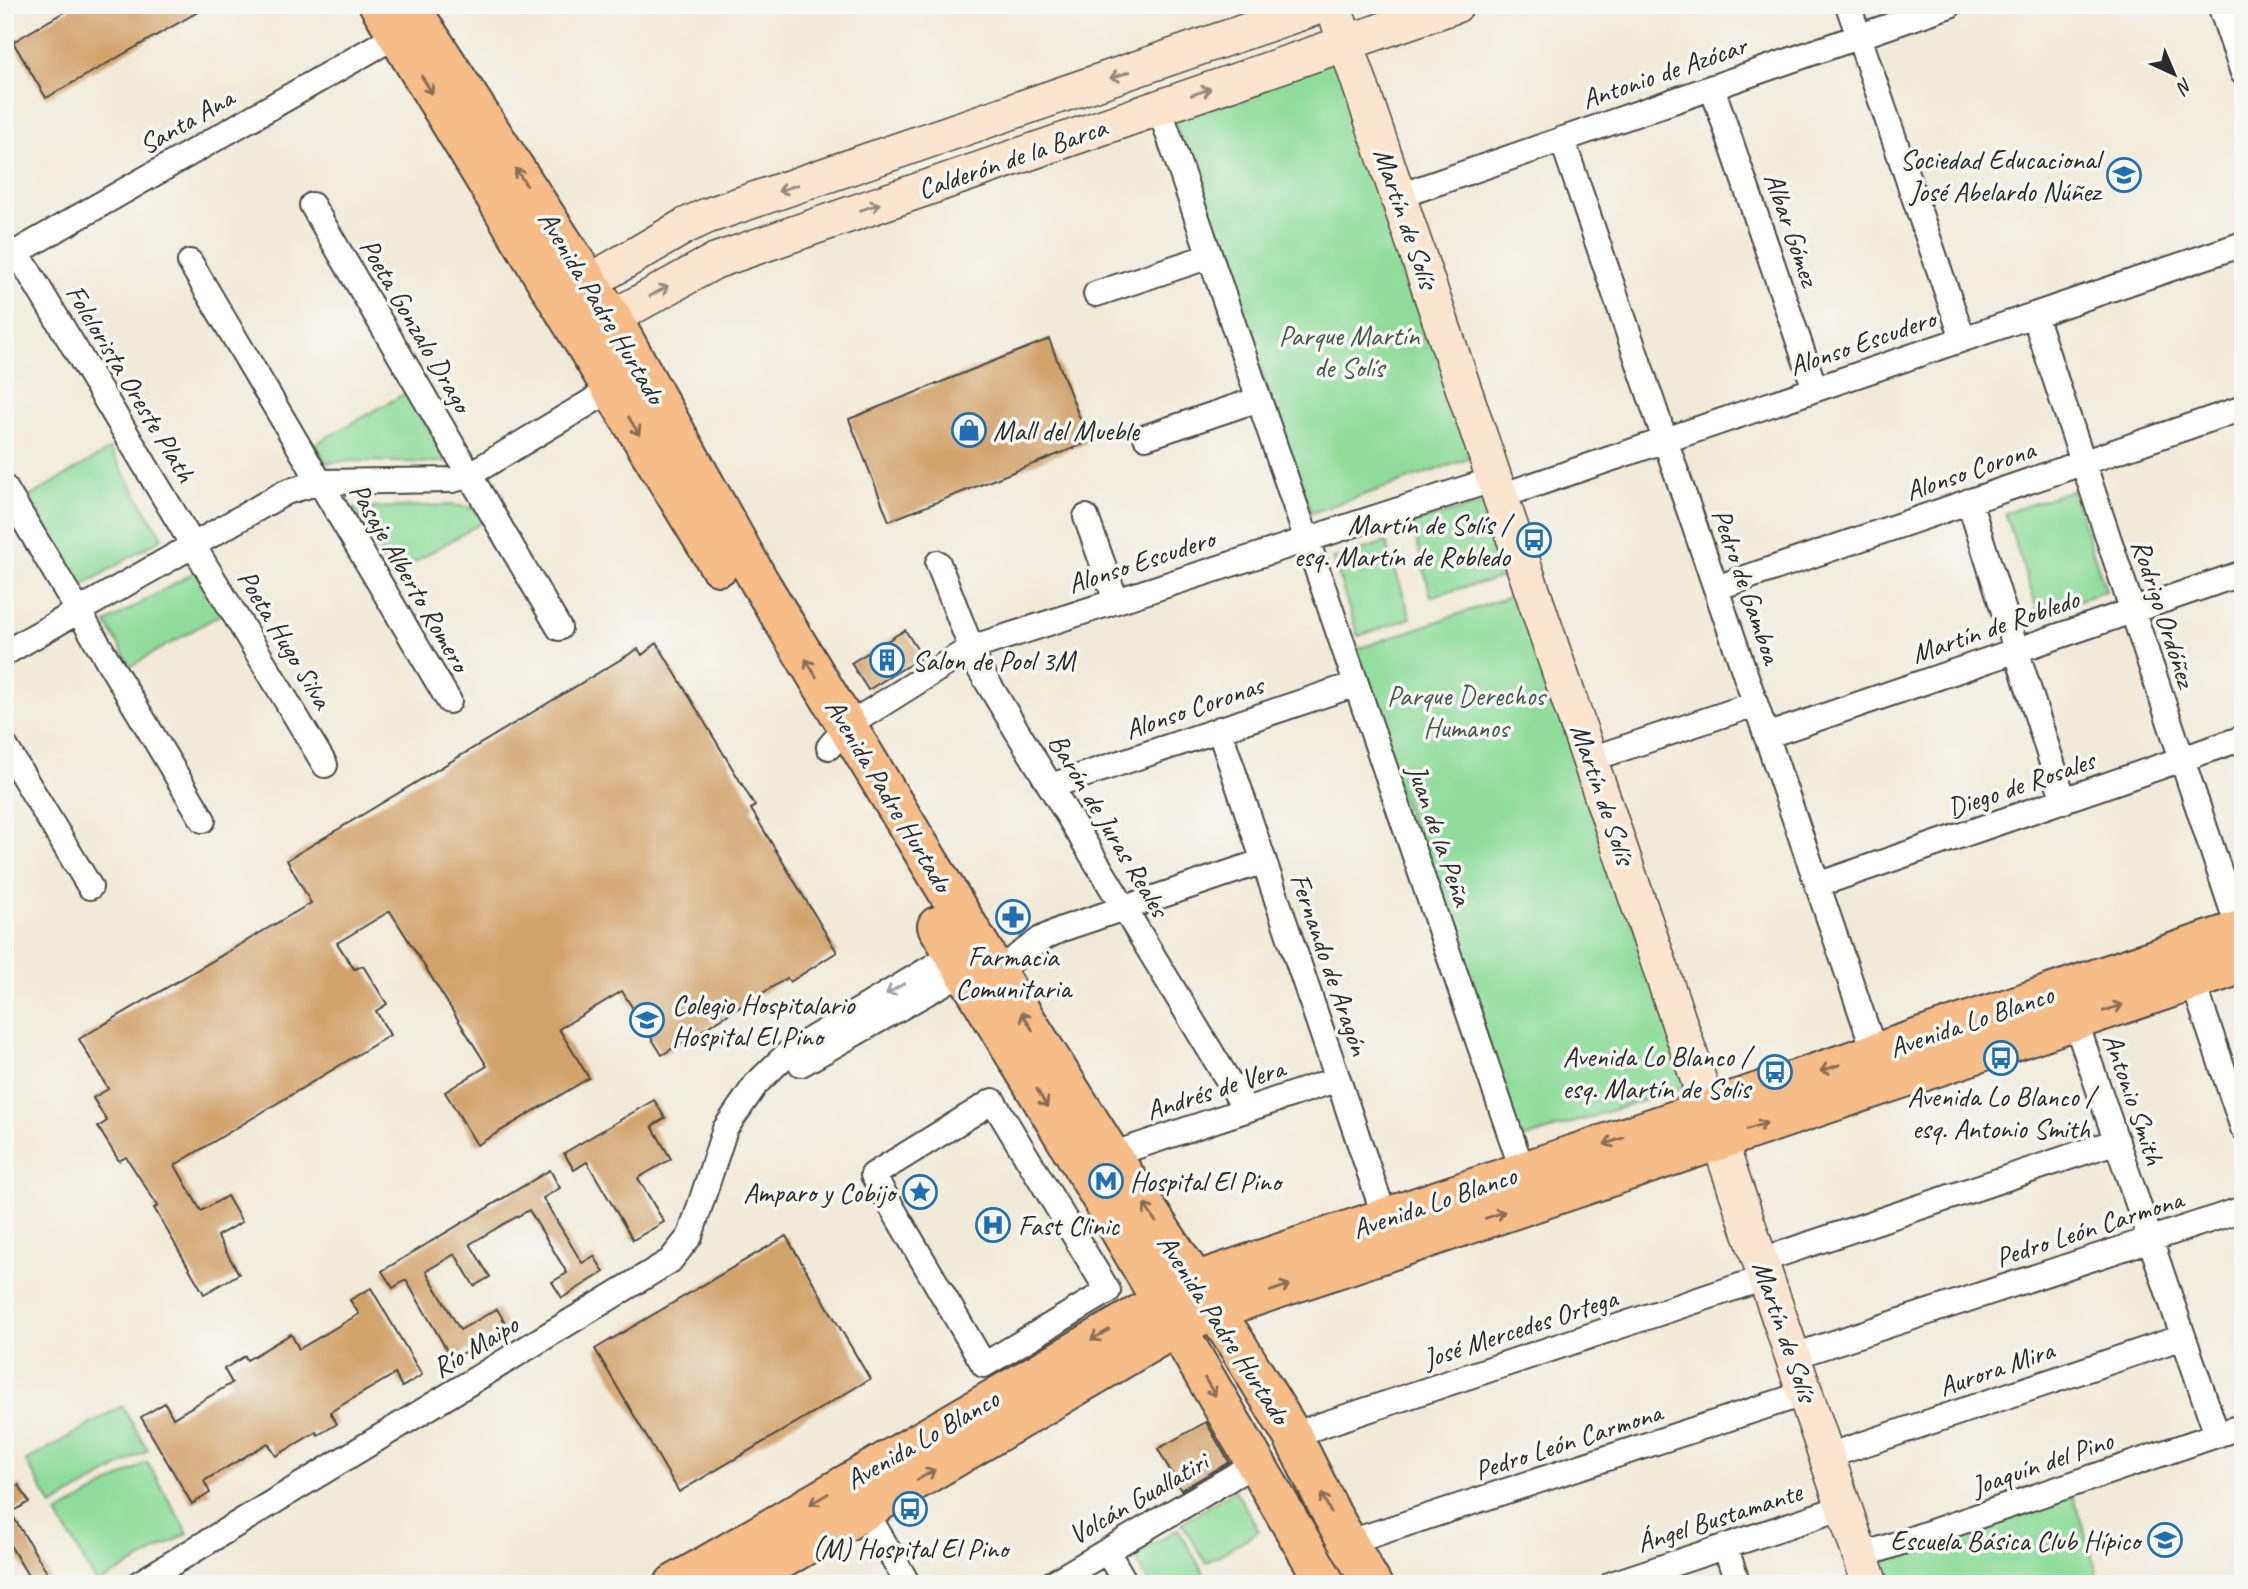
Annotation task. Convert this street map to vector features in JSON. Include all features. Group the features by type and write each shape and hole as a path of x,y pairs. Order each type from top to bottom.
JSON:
{"main road":[{"name":"Avenida Padre Hurtado","path":"395,15 575,304 612,389 838,736"},
{"name":"Avenida Padre Hurtado","path":"575,304 612,318 838,736 972,966 1088,1176 1256,1463 1316,1580"},
{"name":"Avenida Lo Blanco","path":"674,1584 1168,1314 1385,1219 1523,1172 1716,1124 2076,1020 2241,941"},
{"name":"Avenida Lo Blanco","path":"1206,1296 1716,1124 1875,1053 2187,965"},
{"name":"Avenida Padre Hurtado","path":"972,966 1111,1155 1206,1296 1292,1435 1372,1584"},
{"name":"Avenida Lo Blanco","path":"743,1583 865,1510 1168,1314"}],"street":[{"name":"Calderón de la Barca","path":"575,304 685,226 727,209 1323,5"},
{"name":"Martín de Solís","path":"1333,5 1866,1570"},
{"name":"Calderón de la Barca","path":"612,318 700,268 746,250 1456,5"},
{"path":"1848,5 1963,339"},
{"name":"Antonio de Azócar","path":"1399,196 1950,5"},
{"path":"2220,5 2243,73"},
{"name":"Santa Ana","path":"11,256 395,15"},
{"name":"Albar Gómez","path":"1712,87 1815,389"},
{"name":"Juan de la Peña","path":"1159,107 1523,1172"},
{"name":"Pedro de Gamboa","path":"1562,139 1875,1053"},
{"name":"Poeta Gonzalo Drago","path":"312,205 559,628"},
{"path":"727,209 745,221 749,235 746,250"},
{"name":"Alonso Escudero","path":"838,736 971,648 1307,539 1665,440 2243,244"},
{"name":"Folclorista Oreste Plath","path":"11,256 193,544"},
{"path":"1096,294 1210,256"},
{"name":"Pasaje Alberto Romero","path":"190,261 449,702"},
{"name":"Rodrigo Ordóñez","path":"2034,315 2241,941"},
{"path":"5,653 286,492 320,482 453,480 469,475 612,389"},
{"path":"1146,437 1259,399"},
{"name":"Alonso Corona","path":"1716,588 2243,408"},
{"path":"5,488 203,820"},
{"path":"1969,501 2064,801"},
{"path":"1086,517 1116,601"},
{"name":"Poeta Hugo Silva","path":"193,544 326,765"},
{"name":"Barón de Juras Reales","path":"938,563 979,668 1246,1110"},
{"name":"Martín de Robledo","path":"1766,736 2243,573"},
{"name":"Alonso Coronas","path":"1051,786 1356,684"},
{"path":"1591,759 1755,704"},
{"name":"Fernando de Aragón","path":"1219,729 1385,1219"},
{"name":"Diego de Rosales","path":"1818,885 2243,738"},
{"path":"5,746 90,887"},
{"name":"Río Maipo","path":"138,1584 670,1261 690,1236 725,1129 755,1084 788,1052 972,966 1052,933 1264,861"},
{"path":"2187,965 2242,1121"},
{"name":"Antonio Smith","path":"2076,1020 2217,1435"},
{"name":"Andrés de Vera","path":"1111,1155 1338,1079"},
{"path":"993,1101 1108,1291 984,1365 873,1175 993,1101"},
{"name":"José Mercedes Ortega","path":"1292,1435 2117,1141"},
{"name":"Pedro León Carmona","path":"1794,1356 2243,1209"},
{"name":"Aurora Mira","path":"1828,1456 2183,1337"},
{"name":"Pedro León Carmona","path":"1348,1543 1806,1393"},
{"name":"Joaquín del Pino","path":"1866,1570 2243,1426"},
{"name":"Volcán Guallatiri","path":"1051,1584 1256,1463"},
{"name":"Ángel Bustamante","path":"1612,1584 1844,1507"},
{"path":"865,1510 908,1584"},
{"path":"1725,1546 1738,1584"},
{"path":"1107,1551 1126,1584"}],"green space":[{"name":"Parque Martín de Solís","path":"1339,59 1480,455 1311,513 1173,118"},
{"path":"406,393 450,461 327,463 315,444"},
{"path":"110,449 162,538 82,586 29,497"},
{"path":"2072,490 2106,591 2039,614 2005,513"},
{"path":"1484,504 1504,577 1431,596 1412,523"},
{"path":"447,505 474,509 486,520 393,575 352,509"},
{"path":"1386,542 1411,618 1358,636 1333,559"},
{"path":"198,570 223,613 131,666 106,623"},
{"name":"Parque Derechos Humanos","path":"1520,593 1688,1086 1519,1140 1351,651"},
{"path":"122,1406 148,1450 52,1506 26,1461"},
{"path":"147,1462 188,1533 97,1584 57,1514"},
{"path":"1235,1490 1259,1531 1206,1563 1182,1523"},
{"path":"2073,1496 2101,1584 1881,1584 1874,1563"},
{"path":"1178,1529 1210,1584 1150,1584 1133,1556"}],"building":[{"path":"76,5 210,5 46,98 13,42"},
{"name":"Mall del Mueble","path":"1049,339 1089,442 889,521 849,419"},
{"name":"Salon de Pool 3M","path":"905,630 922,657 868,690 851,663"},
{"path":"657,643 755,806 751,809 837,952 790,982 787,978 662,1055 622,991 559,1029 589,1078 477,1145 445,1092 487,1066 390,911 337,943 354,969 363,966 387,1004 376,1011 390,1035 175,1165 201,1211 227,1196 242,1222 217,1236 239,1274 204,1294 154,1208 158,1206 126,1157 119,1161 98,1127 107,1121 93,1098 108,1089 79,1039 311,903 287,860 638,649 642,655"},
{"path":"654,1100 665,1118 652,1126 671,1159 638,1178 664,1222 633,1240 587,1162 574,1170 564,1153"},
{"path":"550,1170 560,1188 543,1198 582,1263 594,1256 604,1272 562,1298 552,1282 567,1273 529,1210 507,1222 470,1244 490,1277 474,1286 455,1254 426,1271 460,1330 497,1309 508,1327 452,1359 406,1280 393,1288 382,1271"},
{"path":"786,1236 870,1379 679,1492 595,1349"},
{"path":"371,1288 422,1375 402,1387 395,1374 330,1412 337,1424 318,1435 316,1432 276,1456 268,1443 204,1481 210,1493 192,1504 141,1417 165,1403 173,1418 232,1383 224,1369 245,1356 247,1360 291,1334 299,1349 359,1314 350,1300"},
{"path":"1206,1422 1229,1462 1181,1490 1158,1449"},
{"path":"19,1485 29,1502 11,1513 54,1584 33,1584 5,1537 5,1493"}],"place":[{"name":"Sociedad Educacional José Abelardo Núñez","path":"2124,175"},
{"name":"Mall del Mueble","path":"969,430"},
{"name":"Martín de Solís / esq. Martín de Robledo","path":"1534,540"},
{"name":"Salon de Pool 3M","path":"887,660"},
{"name":"Farmacia Comunitaria","path":"1013,917"},
{"name":"Colegio Hospitalario Hospital El Pino","path":"647,1020"},
{"name":"Avenida Lo Blanco / esq. Antonio Smith","path":"2001,1058"},
{"name":"Avenida Lo Blanco / esq. Martín de Solis","path":"1775,1072"},
{"name":"Hospital El Pino","path":"1106,1181"},
{"name":"Amparo y Cobijo","path":"920,1192"},
{"name":"Fast Clinic","path":"993,1225"},
{"name":"(M) Hospital El Pino","path":"910,1509"},
{"name":"Escuela Básica Club Hípico","path":"2165,1540"}]}
